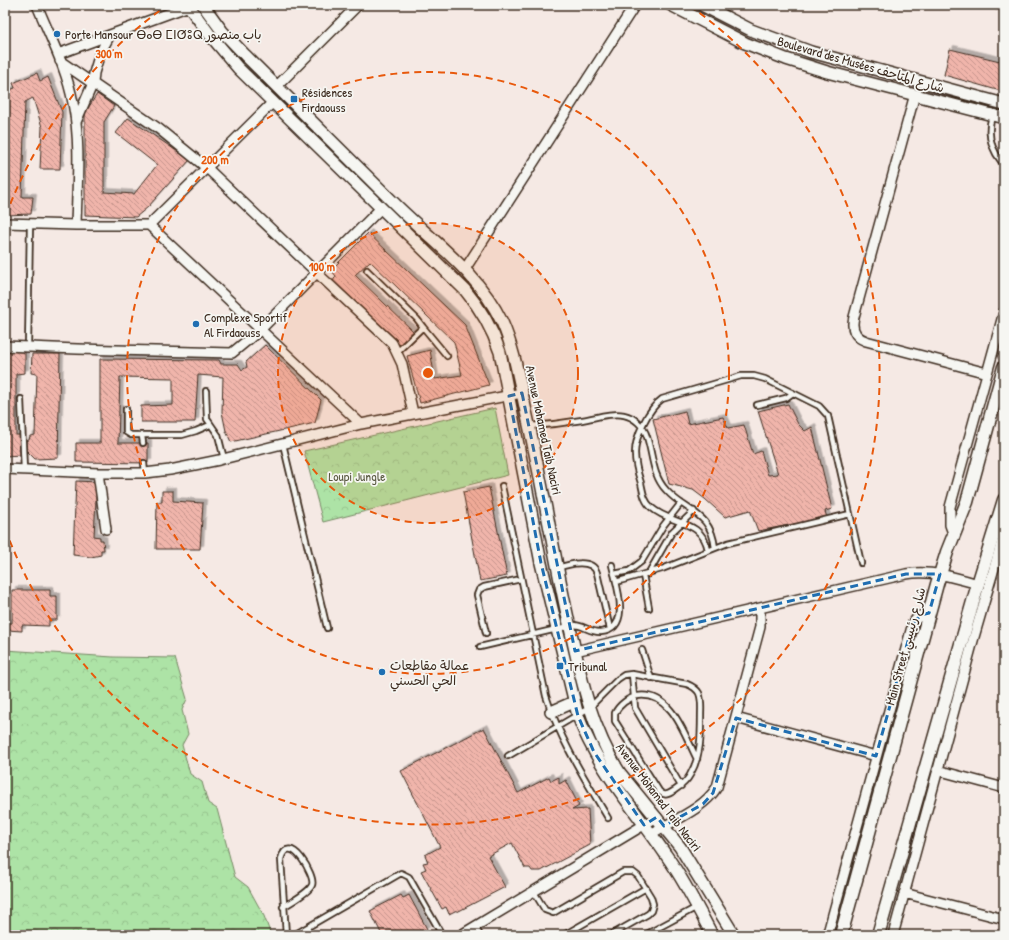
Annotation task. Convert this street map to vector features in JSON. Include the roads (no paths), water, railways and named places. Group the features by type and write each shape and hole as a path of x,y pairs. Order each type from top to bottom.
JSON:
{"main road":[{"name":"Main Street شارع رئيسي","path":"841,935 940,574 972,484 1004,367"},
{"path":"878,935 978,584 1004,500"}],"street":[{"path":"37,5 59,58 73,101 78,147 76,225"},
{"name":"Avenue Mohamed Taib Naciri","path":"203,5 234,43 399,208 465,269 486,295 502,322 512,349 530,426 575,652 589,708 599,735 620,773 657,817 687,857 734,935"},
{"path":"277,86 358,5"},
{"path":"465,269 635,5"},
{"name":"Boulevard des Musées شارع المتاحف","path":"671,5 745,43 786,59 827,72 1004,118"},
{"name":"Boulevard des Musées شارع المتاحف","path":"702,5 751,30 811,52 1004,104"},
{"path":"59,58 110,35 189,6"},
{"name":"Avenue Mohamed Taib Naciri","path":"189,6 224,52 465,290 482,312 500,352 541,563 578,716 594,752 616,787 677,871 711,934"},
{"path":"76,122 93,83 98,58 110,35"},
{"path":"59,58 159,129 207,168 316,273 392,343 402,364 413,413"},
{"path":"915,94 854,317 852,325 853,330 858,337 866,341 987,373"},
{"path":"149,225 273,102"},
{"path":"5,346 228,353 234,351 260,330 381,208"},
{"path":"5,223 149,225 361,424"},
{"path":"954,536 950,525 950,507 1004,312"},
{"path":"5,469 98,473 145,473 176,469 224,459 361,424 522,393"},
{"path":"98,473 106,529"},
{"path":"893,935 937,770 1004,534"},
{"path":"575,652 916,572 940,574 978,584"},
{"path":"461,935 534,892 648,830 664,826 702,804 713,793 719,780 760,627 760,608"},
{"path":"828,935 913,623 917,617 929,613"},
{"path":"551,712 574,702"},
{"path":"736,718 876,756"},
{"path":"937,770 1004,788"},
{"path":"648,830 657,817"},
{"path":"904,893 1004,919"}],"lane":[{"path":"992,115 990,122 990,136 993,149 1001,161"},
{"path":"28,347 30,224"},
{"path":"367,270 417,319 447,356"},
{"path":"397,352 423,327"},
{"path":"708,550 700,533 689,526 652,509 648,505 643,494 637,467 635,453 637,440 653,407 662,399 742,376 760,377 819,406 826,412 861,563"},
{"path":"206,391 207,418 218,436 224,459"},
{"path":"757,405 786,398 793,393"},
{"path":"22,399 24,470"},
{"path":"126,409 127,433 130,435 182,435 196,432 210,425"},
{"path":"530,426 569,422 618,414 628,416 642,427 648,438 654,467 660,482 670,495 700,515 709,526 715,548"},
{"path":"142,436 143,443"},
{"path":"283,444 327,628"},
{"path":"144,463 145,473"},
{"path":"502,486 542,680 551,712 566,746 608,818"},
{"path":"614,574 629,570 638,565 645,557 669,518 681,503"},
{"path":"649,608 645,574 668,538 694,511"},
{"path":"616,582 645,574 708,550 741,540 850,514"},
{"path":"558,568 572,564 588,564 594,567 597,573 610,629"},
{"path":"480,647 570,626 581,626 592,631 599,632 610,629 617,622 621,612 612,565"},
{"path":"486,633 477,595 479,590 484,587 521,579"},
{"path":"642,650 651,678"},
{"path":"632,674 635,708 681,786"},
{"path":"508,756 578,716 589,708 618,679 632,674 687,684 696,688 701,700 701,733 697,759 690,775 681,786 669,794 661,793 615,721 614,716 616,710 626,701 634,697 650,697 662,702 669,707 674,714 697,759"},
{"path":"283,907 310,888 313,883 312,877 299,854 293,850 284,853 281,859 283,907 286,935"},
{"path":"534,892 545,910 550,913 556,912 626,871 636,873 653,900 653,908 651,911 611,935"},
{"path":"294,935 401,873 409,877 442,935"},
{"path":"564,935 646,888"},
{"path":"645,935 697,907"},
{"path":"475,927 480,935"}],"place":[{"name":"Porte Mansour ⴱⴰⴱ ⵎⵏⵚⵓⵕ باب منصور","path":"57,34"},
{"name":"Résidences Firdaouss","path":"294,99"},
{"name":"Complexe Sportif Al Firdaouss","path":"196,324"},
{"name":"Tribunal","path":"560,666"},
{"name":"عمالة مقاطعات الحي الحسني","path":"382,672"}],"park label":[{"name":"Loupi Jungle","path":"357,476"}]}
